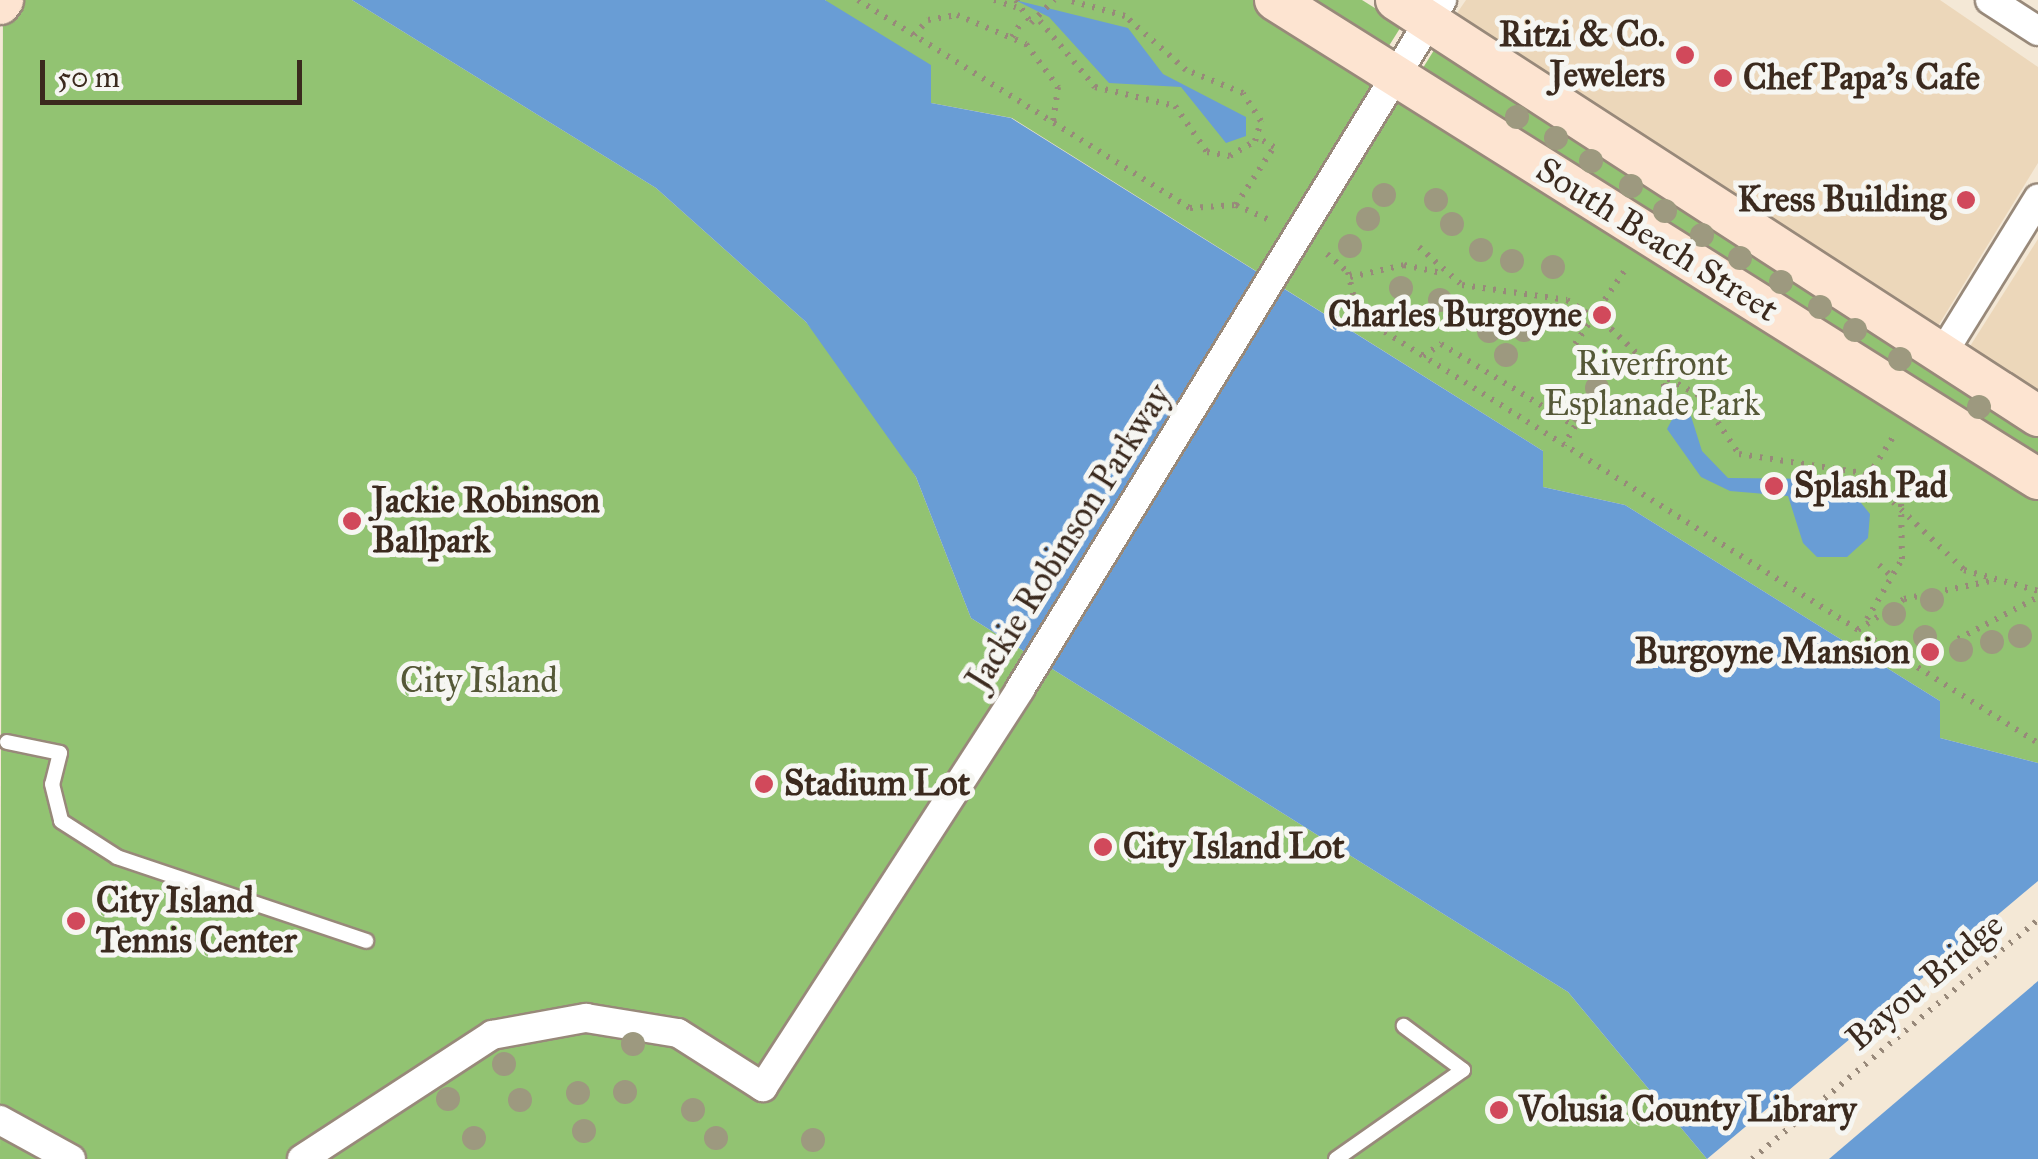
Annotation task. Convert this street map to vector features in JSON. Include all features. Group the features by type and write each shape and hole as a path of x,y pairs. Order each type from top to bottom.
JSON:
{"street":[{"name":"South Beach Street","path":"1275,0 2038,479"},
{"path":"1990,0 2038,31"},
{"name":"South Beach Street","path":"1422,7 1941,356 2038,416"},
{"name":"Jackie Robinson Parkway","path":"302,1159 492,1035 586,1018 678,1033 763,1086 1020,689 1280,268 1394,76 1422,7"},
{"path":"1941,356 2038,198"},
{"path":"0,1120 71,1159"}],"lane":[{"path":"7,742 60,753 52,784 61,820 117,857 366,941"},
{"path":"1336,1159 1463,1070 1404,1026"}],"path":[{"path":"858,0 1190,208 1236,205 1269,220"},
{"path":"994,0 1016,4 1024,20"},
{"path":"1040,21 1054,0"},
{"path":"1068,0 1126,16 1186,70 1242,93 1258,112 1258,137"},
{"path":"914,36 928,20 956,15 1012,37 1058,87 1053,123"},
{"path":"1012,37 1024,20"},
{"path":"1024,20 1040,21 1095,87 1175,106 1207,152 1230,156 1258,137"},
{"path":"1236,205 1274,148 1258,137"},
{"path":"1419,247 1445,273"},
{"path":"1326,254 1350,277 1358,315 2038,743"},
{"path":"1350,277 1404,265 1445,273 1485,294 1567,300 1593,317 1659,374 1700,396 1739,454 1868,476 1900,500 1943,554 2038,594"},
{"path":"1575,344 1624,270"},
{"path":"1423,356 1441,344 1538,399 1575,426 1564,445"},
{"path":"1659,374 1676,412"},
{"path":"1868,476 1892,437"},
{"path":"1858,630 1907,535 1900,500"},
{"path":"1879,565 1888,574"},
{"path":"1866,620 1936,588 2001,579"},
{"path":"1958,639 2038,594"},
{"name":"Bayou Bridge","path":"1752,1159 2038,920"}],"shaded area":[{"path":"1466,0 1940,0 2038,67 2038,163 1935,331 1455,16"},
{"path":"2038,239 2038,394 1967,351"}],"green space":[{"name":"City Island","path":"3,0 352,0 656,188 806,322 860,388 916,477 971,618 1568,992 1707,1159 0,1159"},
{"name":"Riverfront Esplanade Park","path":"825,0 1275,0 2038,479 2038,763 1940,738 1940,701 1625,505 1543,487 1543,451 1012,118 931,103"},
{"path":"1310,0 1362,0 1402,25 1387,49"},
{"path":"1436,47 2038,434 2038,460 1421,71"}],"water":[{"path":"352,0 825,0 931,65 931,103 1011,118 1543,451 1543,487 1625,505 1940,701 1940,738 2038,763 2038,1159 1707,1159 1568,992 971,618 916,477 806,322 656,188"},
{"path":"1015,0 1128,28 1163,74 1246,117 1246,136 1226,143 1181,87 1109,83 1049,17"},
{"name":"Splash Pad","path":"1676,412 1690,413 1702,451 1728,478 1818,479 1853,493 1870,514 1868,538 1847,557 1817,557 1803,543 1788,496 1730,491 1701,477 1667,429"}],"pier":[{"path":"2038,881 2038,981 1829,1159 1707,1159"}],"place":[{"name":"Ritzi & Co. Jewelers","path":"1685,55"},
{"name":"Chef Papa's Cafe","path":"1723,78"},
{"name":"Kress Building","path":"1966,200"},
{"name":"Charles Burgoyne","path":"1602,315"},
{"name":"Splash Pad","path":"1774,486"},
{"name":"Jackie Robinson Ballpark","path":"352,521"},
{"name":"Burgoyne Mansion","path":"1930,652"},
{"name":"Stadium Lot","path":"764,784"},
{"name":"City Island Lot","path":"1103,847"},
{"name":"City Island Tennis Center","path":"76,921"},
{"name":"Volusia County Library","path":"1499,1110"}]}
